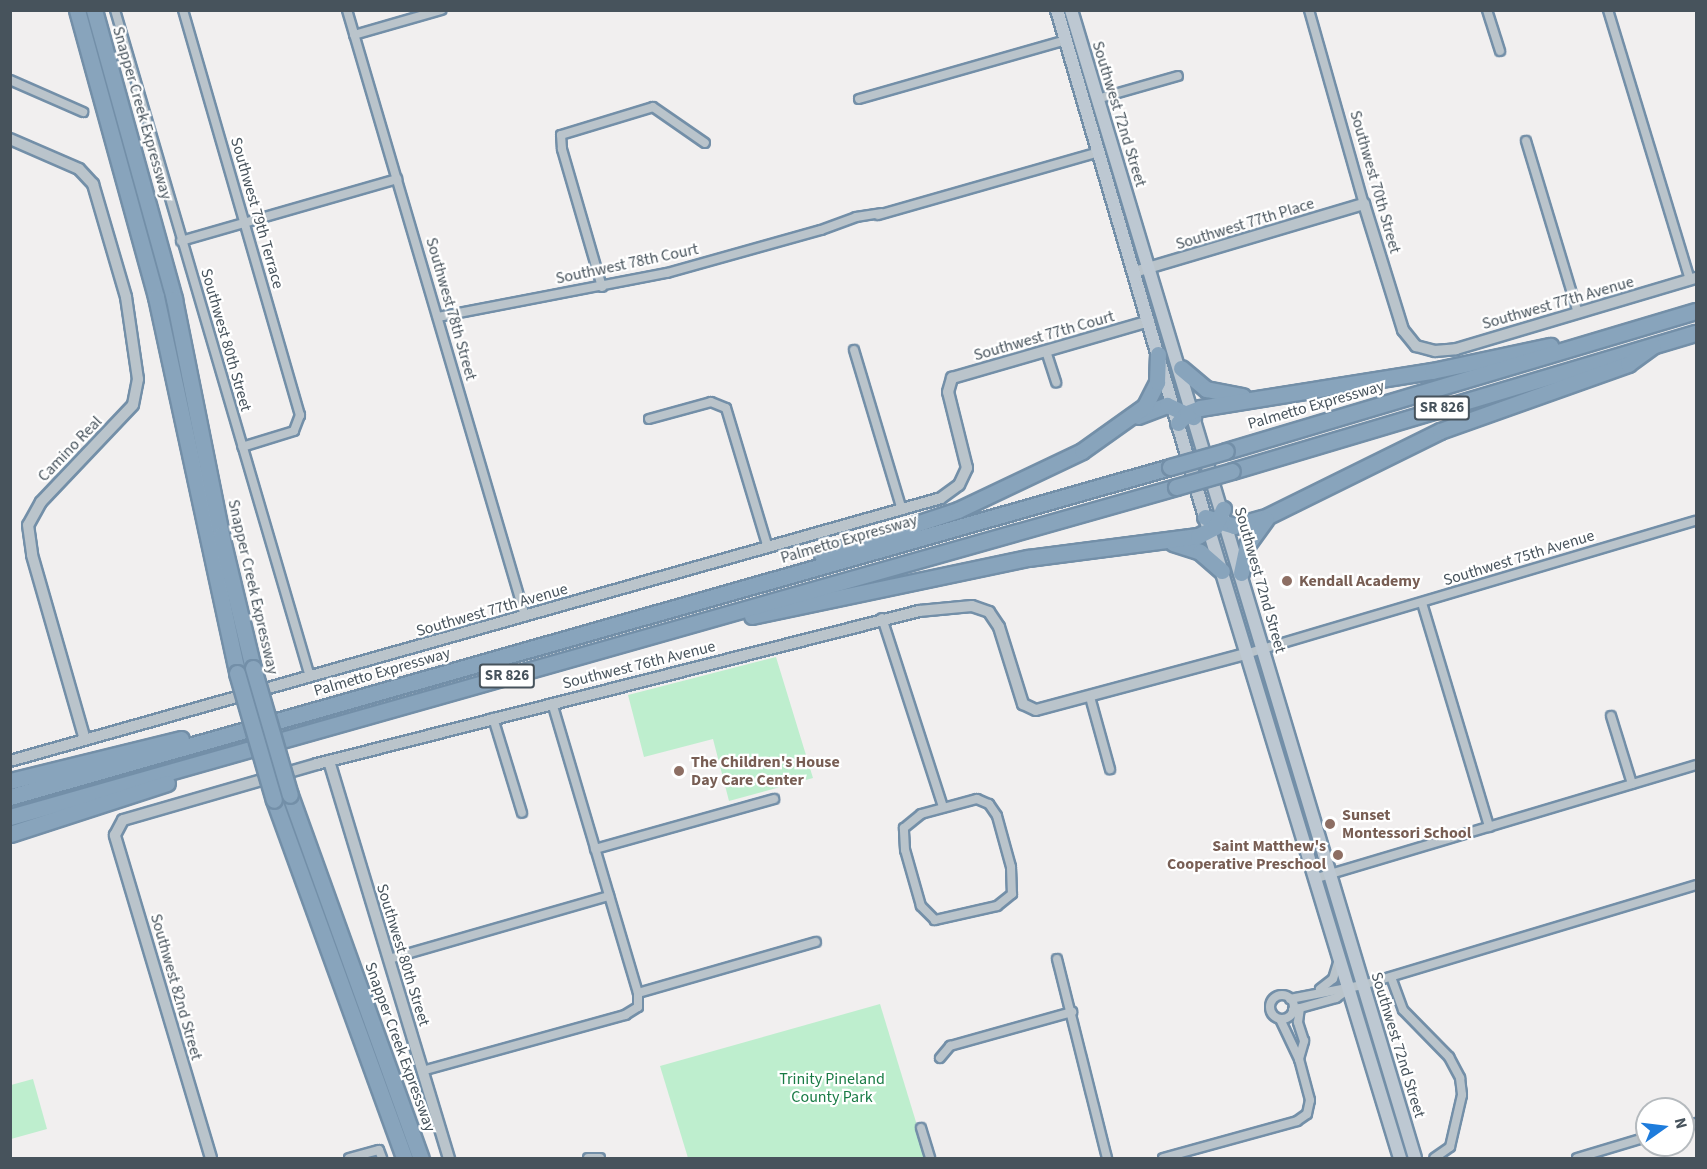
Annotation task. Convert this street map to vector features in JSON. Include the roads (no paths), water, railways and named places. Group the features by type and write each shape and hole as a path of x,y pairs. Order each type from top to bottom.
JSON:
{"highway":[{"name":"Snapper Creek Expressway","path":"77,10 154,285 237,673 274,800 404,1158"},
{"name":"Snapper Creek Expressway","path":"94,10 174,299 221,535 253,668 290,795 421,1158"},
{"name":"Palmetto Expressway","path":"10,797 1226,451 1696,311"},
{"name":"SR 826","path":"10,817 262,748 1232,471 1696,333"},
{"path":"723,593 757,575 915,526 974,504 1082,451 1135,417 1159,407 1186,414 1254,397 1432,371 1546,346 1574,348"},
{"path":"732,612 745,618 1028,558 1167,542 1217,521 1268,516 1440,431 1628,364 1653,346"},
{"path":"1135,417 1157,382 1158,354"},
{"path":"1181,368 1212,392 1254,397"},
{"path":"1241,573 1247,544 1268,516"},
{"path":"1167,542 1194,549 1222,571"},
{"path":"10,781 191,737 211,740"},
{"path":"10,834 247,758 262,748"},
{"path":"413,1134 428,1158"}],"main road":[{"name":"Southwest 72nd Street","path":"1057,10 1158,354 1186,414 1217,521 1241,573 1415,1158"},
{"name":"Southwest 72nd Street","path":"1071,10 1148,268 1181,368 1186,414 1217,521 1222,571 1249,653 1399,1153"},
{"path":"1099,152 1112,148"},
{"path":"1149,321 1164,317"},
{"path":"1287,779 1300,775"},
{"path":"1399,1153 1408,1158"}],"street":[{"name":"Southwest 80th Street","path":"115,10 310,677"},
{"name":"Southwest 79th Terrace","path":"183,10 300,424 289,433 242,447"},
{"name":"Southwest 78th Street","path":"347,10 525,616"},
{"path":"354,35 441,10"},
{"name":"Southwest 70th Street","path":"1309,10 1400,325 1410,341 1428,351"},
{"path":"1487,10 1500,51"},
{"path":"1608,10 1693,279"},
{"path":"859,99 1066,40"},
{"path":"1097,99 1178,76"},
{"path":"10,80 83,112"},
{"path":"602,286 562,149 561,135 651,107 661,110 705,142"},
{"name":"Camino Real","path":"10,139 79,169 89,179 126,297 138,393 133,405 37,507 28,528 32,555 85,740"},
{"path":"1526,141 1578,313"},
{"name":"Southwest 78th Court","path":"438,317 667,273 821,230 836,230 881,213 1099,152"},
{"path":"181,241 397,179"},
{"name":"Southwest 77th Place","path":"1134,272 1364,204"},
{"name":"Southwest 77th Avenue","path":"1428,351 1456,349 1693,279"},
{"name":"Southwest 77th Court","path":"967,468 948,392 949,382 960,375 1149,321"},
{"path":"854,350 902,510"},
{"path":"1046,351 1056,382"},
{"path":"650,419 707,402 719,403 731,417 768,548"},
{"name":"Southwest 77th Avenue","path":"10,761 902,510 952,492 964,479 967,468"},
{"name":"Southwest 75th Avenue","path":"1039,710 1263,650 1696,521"},
{"path":"1422,603 1489,827"},
{"name":"Southwest 76th Avenue","path":"118,824 131,816 493,718 882,618 961,607 987,610 999,627 1023,704 1039,710"},
{"path":"882,618 944,807"},
{"path":"1090,697 1110,769"},
{"path":"422,1071 625,1015 638,1007 638,993 552,703"},
{"path":"1611,716 1632,784"},
{"path":"493,718 522,813"},
{"name":"Southwest 80th Street","path":"329,761 449,1158"},
{"path":"1317,878 1696,765"},
{"path":"595,849 774,799"},
{"path":"977,799 991,806 1011,867 1012,894 997,906 935,920 921,906 903,831 910,819 944,807 977,799"},
{"name":"Southwest 82nd Street","path":"118,824 115,835 212,1158"},
{"path":"1290,999 1315,993 1350,989 1696,885"},
{"path":"389,959 609,896"},
{"path":"638,993 816,942"},
{"path":"1315,993 1332,981 1340,957"},
{"path":"1057,959 1107,1158"},
{"path":"1391,977 1403,1010 1449,1056 1460,1078 1462,1095 1450,1148 1434,1158"},
{"path":"1280,1019 1288,1017 1297,1009 1336,999 1350,989"},
{"path":"1163,1158 1305,1116 1310,1100 1299,1059 1280,1019 1271,1013 1271,1002 1281,995 1290,999 1297,1009 1304,1042 1299,1059"},
{"path":"940,1058 950,1047 1072,1012"},
{"path":"1291,1046 1304,1042"},
{"path":"921,1128 930,1158"},
{"path":"1577,1158 1635,1141"},
{"path":"349,1158 379,1150 382,1158"},
{"path":"588,1158 600,1158"}],"place":[{"name":"Kendall Academy","path":"1287,581"},
{"name":"The Children's House Day Care Center","path":"679,771"},
{"name":"Sunset Montessori School","path":"1330,824"},
{"name":"Saint Matthew's Cooperative Preschool","path":"1338,855"}],"park label":[{"name":"Trinity Pineland County Park","path":"832,1088"}]}
